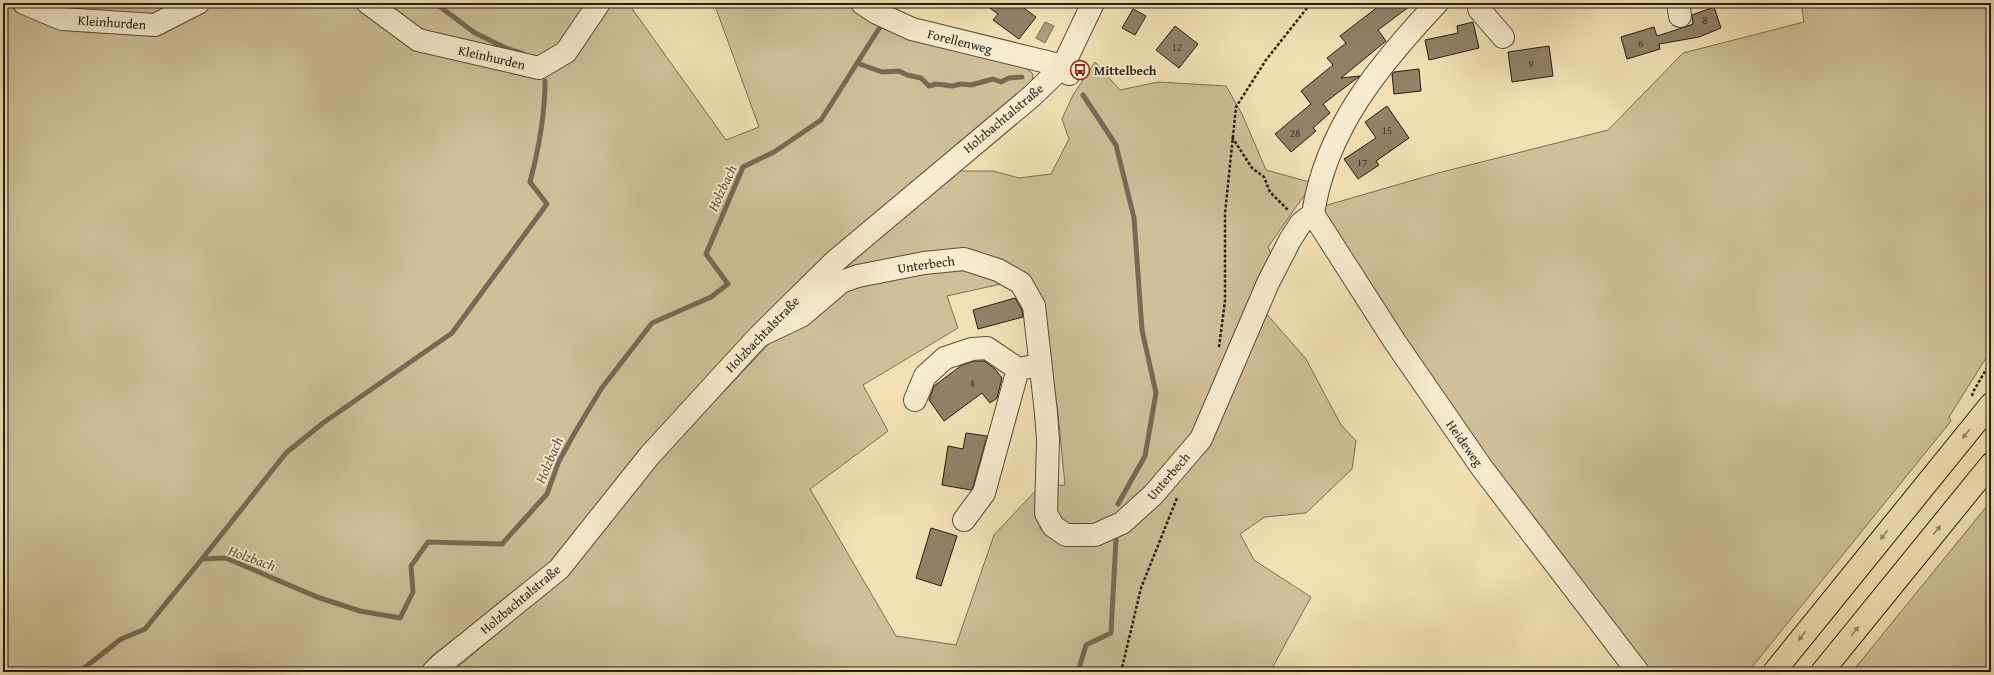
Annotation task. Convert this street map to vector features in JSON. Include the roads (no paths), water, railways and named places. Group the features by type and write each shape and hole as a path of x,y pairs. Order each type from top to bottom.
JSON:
{"highway":[{"path":"1774,672 1991,404"},
{"path":"1822,672 1991,464"}],"street":[{"name":"Kleinhurden","path":"24,3 62,19 155,25 198,3"},
{"name":"Kleinhurden","path":"368,3 418,40 539,68 566,52 599,3"},
{"name":"Forellenweg","path":"862,3 877,13 912,29 1063,66"},
{"name":"Holzbachtalstraße","path":"433,672 559,569 650,455 759,336 833,263 1032,96 1063,66 1093,3"},
{"path":"1310,213 1329,151 1356,101 1409,33 1438,3"},
{"path":"1479,3 1479,8 1503,37"},
{"name":"Unterbech","path":"759,336 801,316 842,282 858,276 924,263 964,259 998,270 1021,283 1034,306 1048,442 1046,513 1053,526 1066,535 1095,535 1122,523 1153,495 1201,439 1268,283 1290,240 1310,213"},
{"name":"Heideweg","path":"1310,213 1456,431 1638,672"},
{"path":"915,400 925,376 930,371 945,358 972,349 988,348 1018,369 1040,365"},
{"path":"964,520 984,493 1018,369"}],"waterway":[{"path":"435,3 475,33 506,48 524,54"},
{"name":"Holzbach","path":"79,672 121,639 145,629 202,559 226,558 317,597 360,611 400,618 413,592 411,566 428,542 502,544 547,494 559,461 601,389 652,323 711,297 728,284 706,254 743,167 774,152 821,120 880,27"},
{"path":"857,63 882,72 899,71 907,75 921,78 929,86 936,84 952,86 961,84 971,85 993,79 1001,82 1009,78 1022,77"},
{"path":"202,559 286,453 323,423 452,333 547,204 530,182 541,132 545,81"},
{"path":"1083,95 1116,145 1134,218 1142,330 1156,393 1145,456 1118,504"},
{"path":"1078,672 1086,645 1111,633 1116,539"}],"place":[{"name":"Mittelbech","path":"1080,70"}]}
